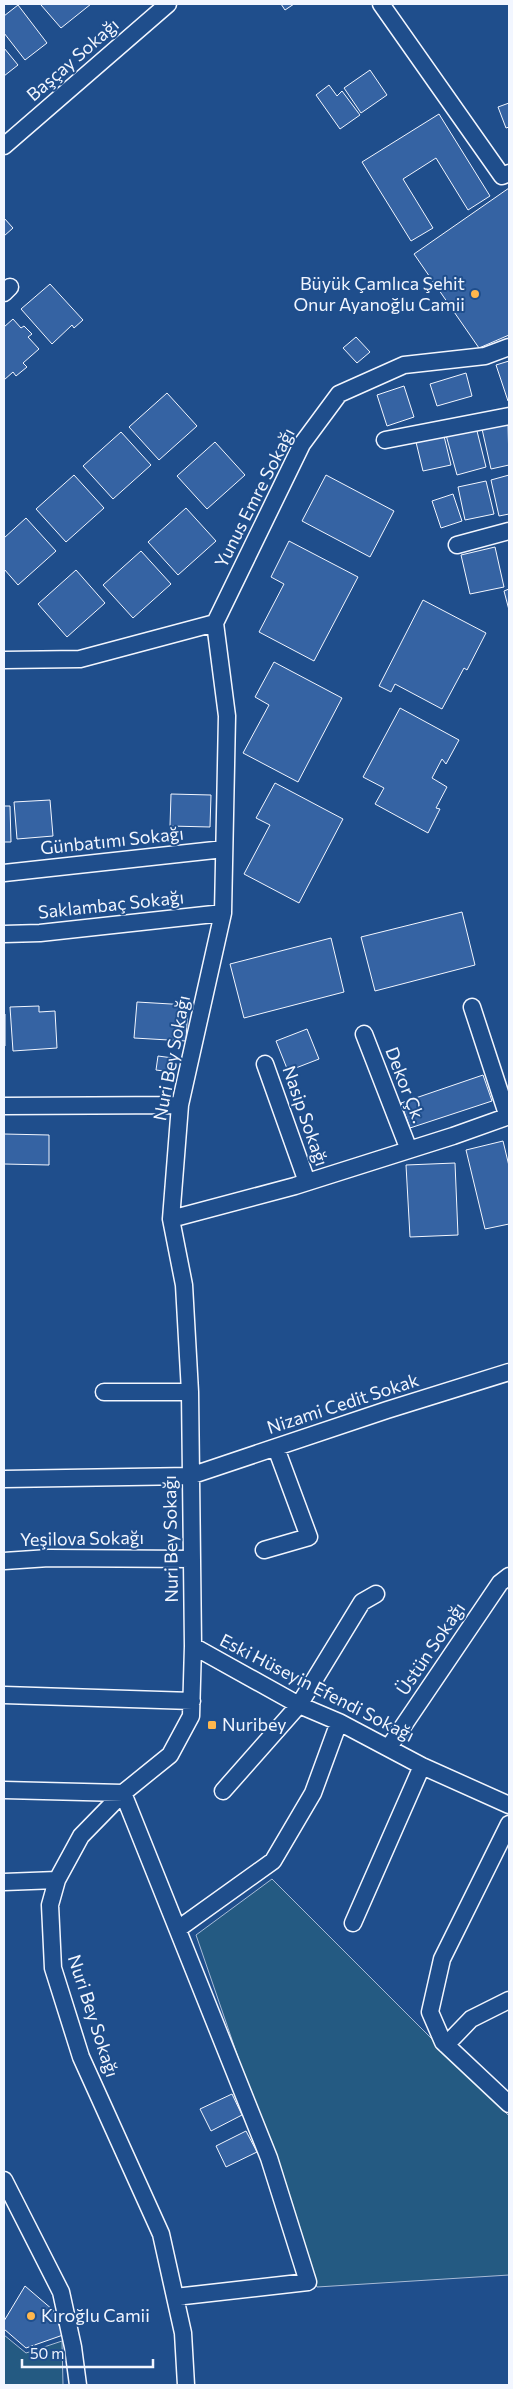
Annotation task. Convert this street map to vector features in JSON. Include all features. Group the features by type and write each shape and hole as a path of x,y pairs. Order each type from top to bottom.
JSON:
{"street":[{"name":"Başçay Sokağı","path":"4,146 168,4"},
{"path":"381,4 502,176 509,173"},
{"name":"Yunus Emre Sokağı","path":"215,623 302,444 339,394 404,365 484,356 509,347"},
{"path":"385,440 509,416"},
{"path":"457,545 509,531"},
{"path":"4,660 80,659 215,623"},
{"name":"Nuri Bey Sokağı","path":"186,2385 183,2333 161,2234 82,2057 53,1968 50,1905 58,1880 81,1836 123,1793 170,1755 191,1716 193,1646 190,1392 184,1285 171,1219 180,1105 223,913 227,716 215,623"},
{"name":"Günbatımı Sokağı","path":"4,873 224,849"},
{"name":"Saklambaç Sokağı","path":"4,934 40,933 223,913"},
{"path":"171,1219 307,1182 508,1116 472,1007"},
{"name":"Dekor Çk.","path":"364,1034 409,1150"},
{"name":"Nasip Sokağı","path":"266,1064 307,1182"},
{"path":"4,1106 180,1105"},
{"name":"Nizami Cedit Sokak","path":"4,1478 190,1476 387,1410 509,1372"},
{"path":"104,1392 190,1392"},
{"path":"264,1550 309,1537 276,1448"},
{"name":"Yeşilova Sokağı","path":"4,1560 49,1558 192,1559"},
{"name":"Üstün Sokağı","path":"388,1747 500,1583 509,1576"},
{"path":"224,1791 298,1705 362,1602 376,1594"},
{"name":"Eski Hüseyin Efendi Sokağı","path":"193,1646 298,1705 339,1722 422,1766 509,1805"},
{"path":"4,1695 192,1701"},
{"path":"178,1929 273,1861 313,1793 339,1722"},
{"name":"Eski Hüseyin Efendi Sokağı","path":"353,1923 422,1766"},
{"path":"4,1790 123,1793 269,2158 308,2282 175,2297"},
{"path":"509,1824 442,1959 430,2012 446,2045 509,2104"},
{"path":"4,1882 58,1880"},
{"path":"446,2045 471,2019 509,2000"},
{"path":"4,2180 61,2292 73,2347 78,2385"}],"shaded area":[{"path":"272,1879 509,2116 509,2275 317,2287 196,1935"},
{"path":"4,2335 26,2353 62,2341 63,2385 4,2385"}],"building":[{"path":"91,4 61,28 41,5"},
{"path":"281,4 294,4 285,10"},
{"path":"18,5 47,43 25,60 4,33 4,16"},
{"path":"4,48 18,65 4,76"},
{"path":"370,70 387,95 361,113 344,88"},
{"path":"329,85 337,96 342,91 360,115 340,129 316,95"},
{"path":"509,103 509,127 506,128 498,107"},
{"path":"439,114 490,196 468,210 436,158 403,179 433,228 411,241 362,162"},
{"name":"Büyük Çamlıca Şehit Onur Ayanoğlu Camii","path":"509,188 509,335 479,348 414,254"},
{"path":"4,218 13,228 4,236"},
{"path":"50,284 83,320 74,328 72,325 52,344 21,309"},
{"path":"13,319 21,328 24,326 32,334 28,337 39,349 23,363 27,367 16,376 13,372 4,380 4,327"},
{"path":"356,337 370,352 357,363 343,348"},
{"path":"509,361 509,401 508,401 496,365"},
{"path":"466,373 472,396 437,406 430,384"},
{"path":"404,386 414,417 387,426 377,395"},
{"path":"167,393 197,426 159,460 129,427"},
{"path":"508,423 509,465 491,469 482,429"},
{"path":"476,427 486,467 457,475 446,435"},
{"path":"121,432 151,465 113,499 83,466"},
{"path":"443,432 451,465 423,471 415,438"},
{"path":"215,442 245,475 207,509 177,476"},
{"path":"74,475 104,508 66,542 36,509"},
{"path":"326,475 394,511 370,557 302,521"},
{"path":"509,475 509,514 499,516 491,480"},
{"path":"486,481 494,514 465,520 458,487"},
{"path":"453,494 462,521 441,528 432,501"},
{"path":"186,508 216,541 178,575 148,542"},
{"path":"26,518 56,551 18,585 4,569 4,538"},
{"path":"289,541 358,577 314,661 259,632 284,584 271,577"},
{"path":"495,547 504,587 470,594 461,555"},
{"path":"141,551 171,584 133,618 103,585"},
{"path":"76,570 105,603 67,637 38,604"},
{"path":"509,589 509,610 504,591"},
{"path":"423,600 486,633 467,670 464,668 442,709 395,684 391,692 379,686"},
{"path":"274,662 342,698 298,782 243,753 269,705 255,697"},
{"path":"400,708 459,740 446,764 442,759 432,778 447,787 436,808 440,809 428,833 375,804 384,788 363,777"},
{"path":"275,783 343,819 299,903 244,874 270,825 256,818"},
{"path":"171,794 211,795 210,827 170,826"},
{"path":"50,800 53,836 17,839 14,802"},
{"path":"4,806 10,806 11,842 4,842"},
{"path":"462,912 475,965 375,991 361,937"},
{"path":"331,938 344,992 244,1018 230,964"},
{"path":"137,1002 188,1005 186,1041 134,1038"},
{"path":"39,1006 39,1012 55,1011 57,1048 13,1051 10,1007"},
{"path":"5,1014 5,1046 4,1046"},
{"path":"307,1029 319,1059 288,1071 276,1041"},
{"path":"158,1056 173,1058 171,1072 156,1070"},
{"path":"483,1075 492,1101 410,1128 401,1103"},
{"path":"4,1134 49,1135 49,1165 4,1164"},
{"path":"503,1141 509,1166 509,1224 485,1229 466,1150"},
{"path":"455,1163 458,1235 410,1237 406,1165"},
{"path":"232,2094 242,2115 211,2131 200,2109"},
{"path":"246,2131 257,2152 226,2167 216,2146"},
{"name":"Kıroğlu Camii","path":"25,2286 53,2310 63,2335 26,2348 4,2329 4,2321"}],"place":[{"name":"Büyük Çamlıca Şehit Onur Ayanoğlu Camii","path":"475,294"},
{"name":"Nuribey","path":"212,1725"},
{"name":"Kıroğlu Camii","path":"31,2316"}]}
